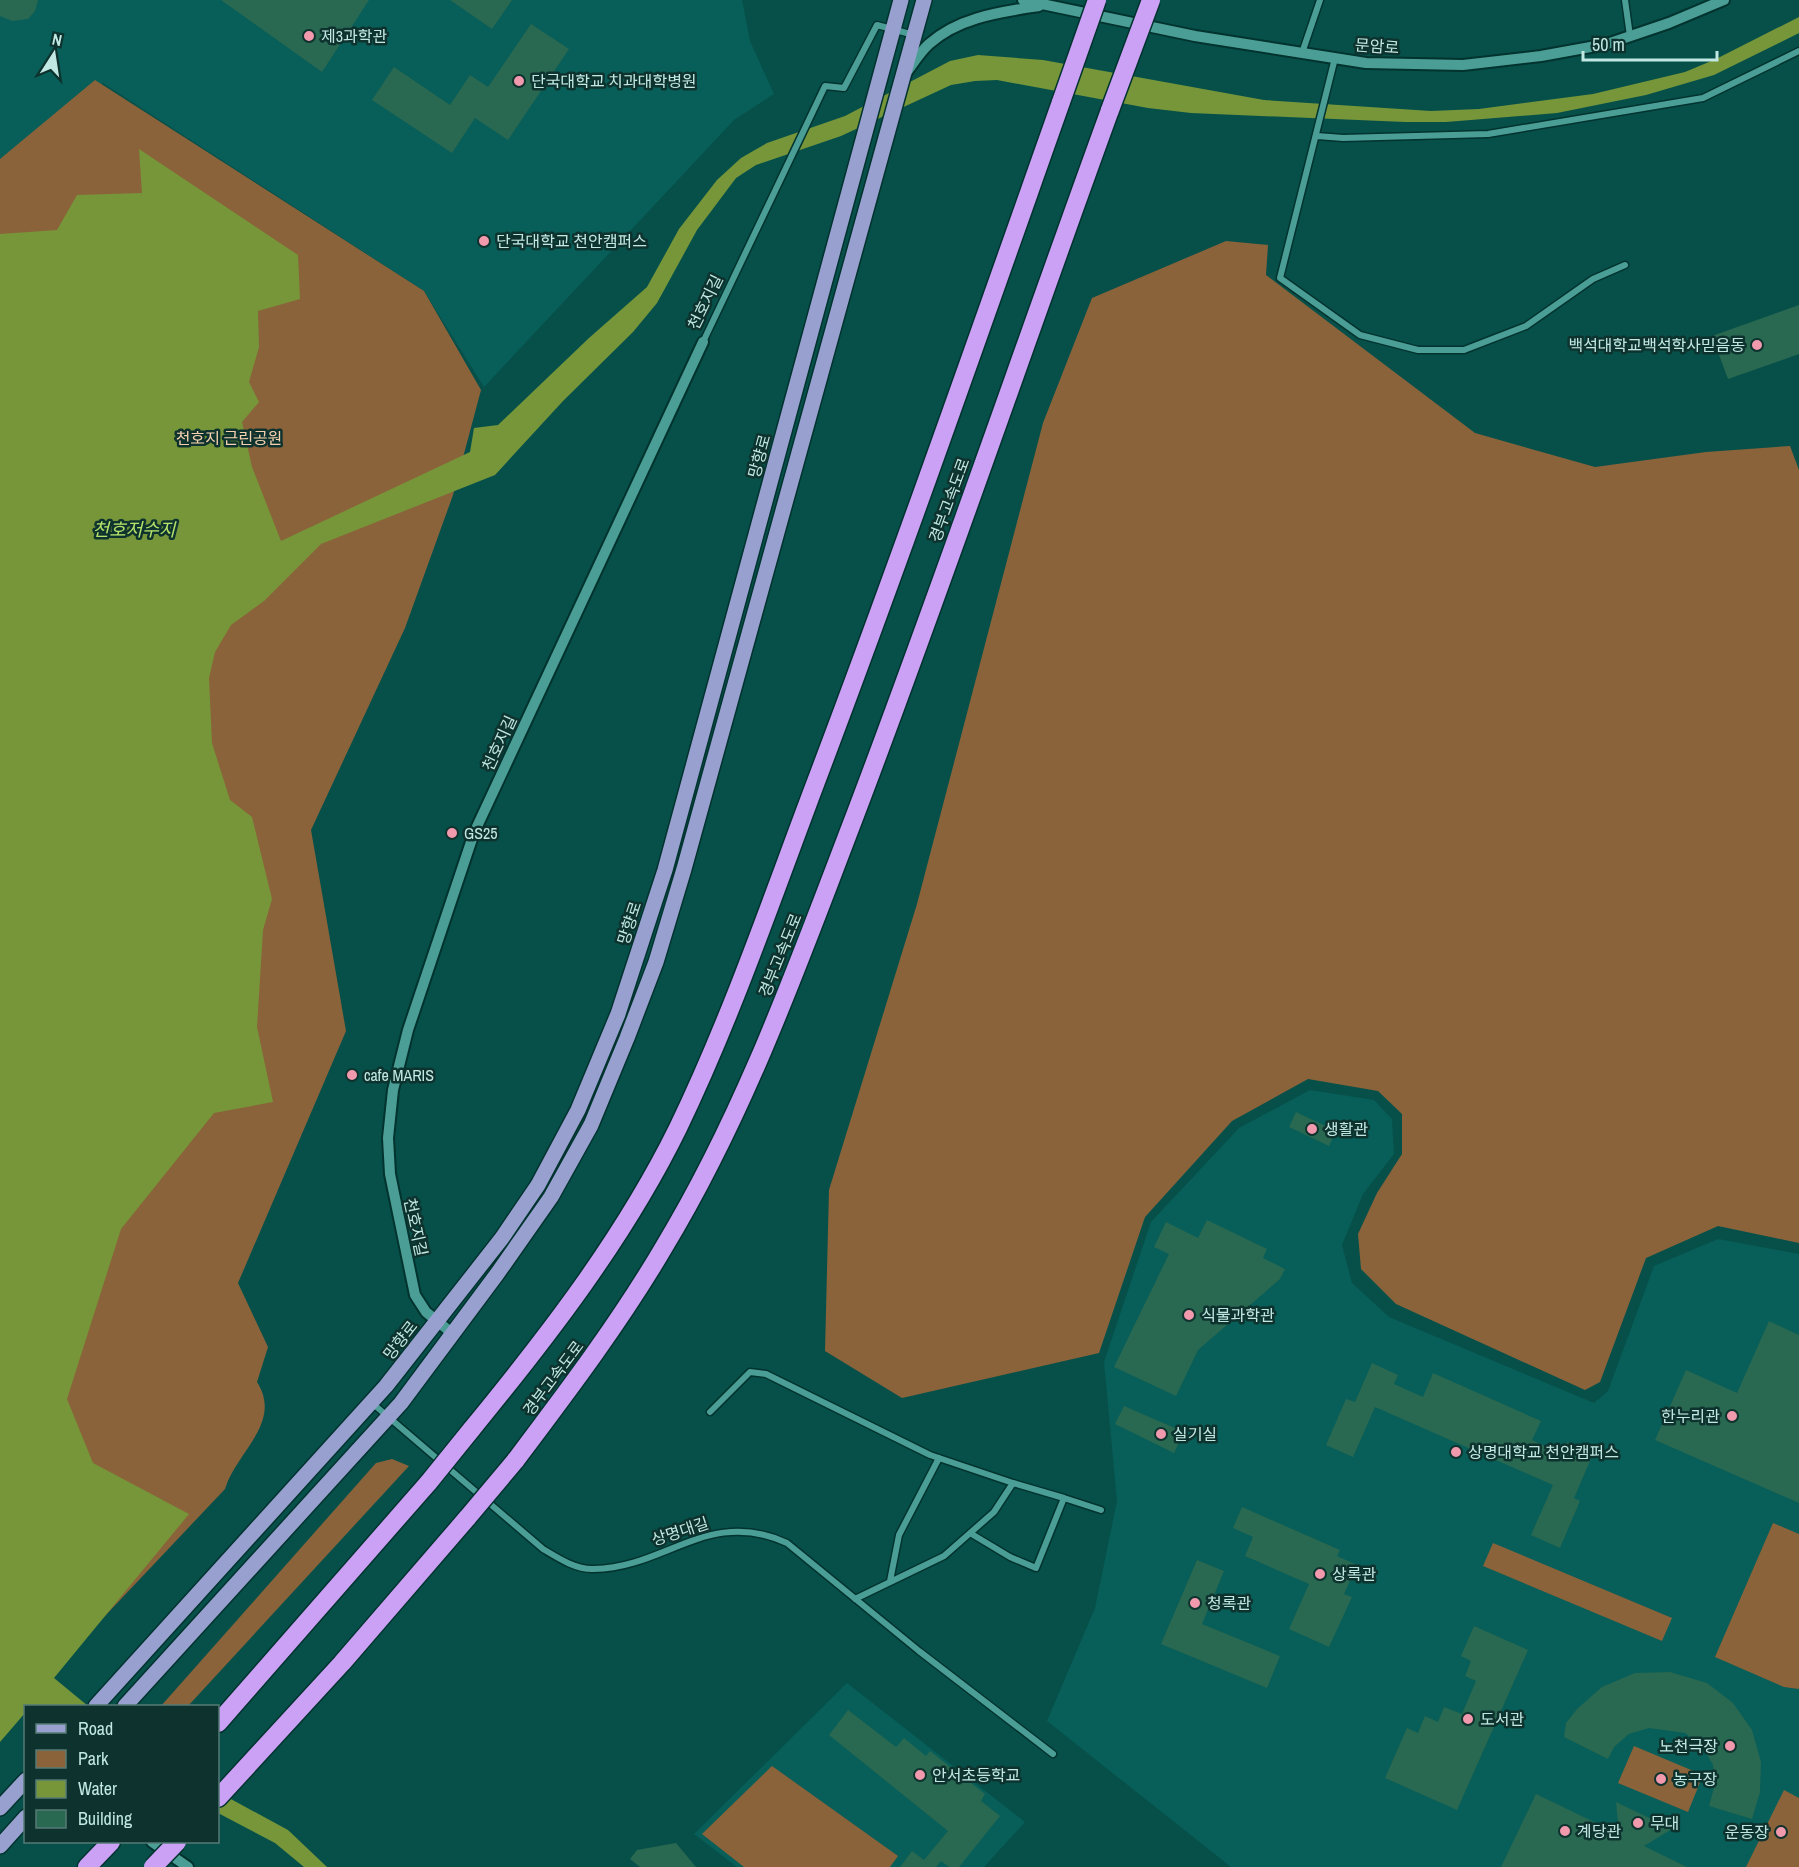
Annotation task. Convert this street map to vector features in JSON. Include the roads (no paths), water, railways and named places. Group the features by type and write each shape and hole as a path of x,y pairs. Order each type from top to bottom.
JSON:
{"highway":[{"name":"경부고속도로","path":"219,1722 429,1482 551,1332 615,1237 677,1129 744,975 835,731 1097,0"},
{"name":"경부고속도로","path":"219,1797 342,1663 515,1461 596,1354 665,1246 730,1124 792,980 886,734 1151,0"},
{"path":"90,1864 110,1843"},
{"path":"153,1867 176,1843"}],"main road":[{"name":"망향로","path":"100,1702 372,1402 502,1238 538,1185 578,1110 618,1014 665,870 901,0"},
{"path":"126,1705 388,1417 453,1334 551,1197 591,1125 656,962 752,630 885,140 908,68 924,0"},
{"path":"0,1808 24,1782"},
{"path":"3,1842 24,1819"},
{"path":"3,1842 24,1833"}],"street":[{"name":"문암로","path":"1023,0 1195,36 1366,63 1462,65 1541,56 1607,44 1724,0"},
{"path":"1302,52 1320,0"},
{"path":"1625,0 1630,36"},
{"path":"908,68 929,44 955,26 994,13 1048,5"},
{"name":"천호지길","path":"453,1334 426,1312 415,1295 390,1174 388,1138 393,1090 408,1030 474,833 825,86 844,88 877,25 893,30"},
{"path":"893,30 914,35"},
{"path":"1317,136 1343,138 1488,134 1703,98 1799,51"},
{"path":"1335,58 1280,278 1360,335 1418,351 1464,350 1527,326 1593,279 1625,265"},
{"path":"710,1412 750,1372 766,1374 939,1458 1101,1510"},
{"name":"상명대길","path":"372,1402 543,1549 568,1563 593,1570 623,1566 715,1533 741,1531 769,1535 787,1543 1053,1754"},
{"path":"890,1581 899,1535 939,1458"},
{"path":"855,1599 944,1556 994,1512 1013,1483"},
{"path":"970,1533 1010,1557 1036,1568 1064,1498"},
{"path":"153,1843 188,1867"}],"water":[{"name":"천호저수지","path":"1799,17 1799,33 1714,75 1646,95 1557,113 1446,122 1191,113 1148,108 997,80 951,85 841,136 756,165 736,178 697,230 657,303 633,332 563,401 495,475 321,544 264,601 231,625 215,652 209,678 212,743 230,800 252,817 272,899 263,930 257,1027 273,1102 214,1113 121,1229 67,1399 93,1463 189,1514 54,1678 87,1705 24,1705 24,1714 0,1742 0,234 57,230 77,195 142,193 139,149 298,255 300,299 258,311 259,347 249,382 259,402 242,422 252,467 281,541 470,452 474,428 498,425 589,338 647,287 679,229 717,180 741,158 767,143 845,116 950,61 978,55 1043,60 1264,100 1431,111 1479,109 1593,94 1685,72"},
{"path":"219,1793 288,1830 327,1867 304,1867 275,1843 219,1814"}],"place":[{"name":"제3과학관","path":"309,36"},
{"name":"단국대학교 치과대학병원","path":"519,81"},
{"name":"단국대학교 천안캠퍼스","path":"484,241"},
{"name":"백석대학교백석학사믿음동","path":"1757,345"},
{"name":"GS25","path":"452,833"},
{"name":"cafe MARIS","path":"352,1075"},
{"name":"생활관","path":"1312,1129"},
{"name":"식물과학관","path":"1189,1315"},
{"name":"한누리관","path":"1732,1416"},
{"name":"실기실","path":"1161,1434"},
{"name":"상명대학교 천안캠퍼스","path":"1456,1452"},
{"name":"상록관","path":"1320,1574"},
{"name":"청록관","path":"1195,1603"},
{"name":"도서관","path":"1468,1719"},
{"name":"노천극장","path":"1730,1746"},
{"name":"안서초등학교","path":"920,1775"},
{"name":"농구장","path":"1661,1779"},
{"name":"무대","path":"1638,1823"},
{"name":"계당관","path":"1565,1831"},
{"name":"운동장","path":"1781,1832"}],"park label":[{"name":"천호지 근린공원","path":"229,438"}]}
